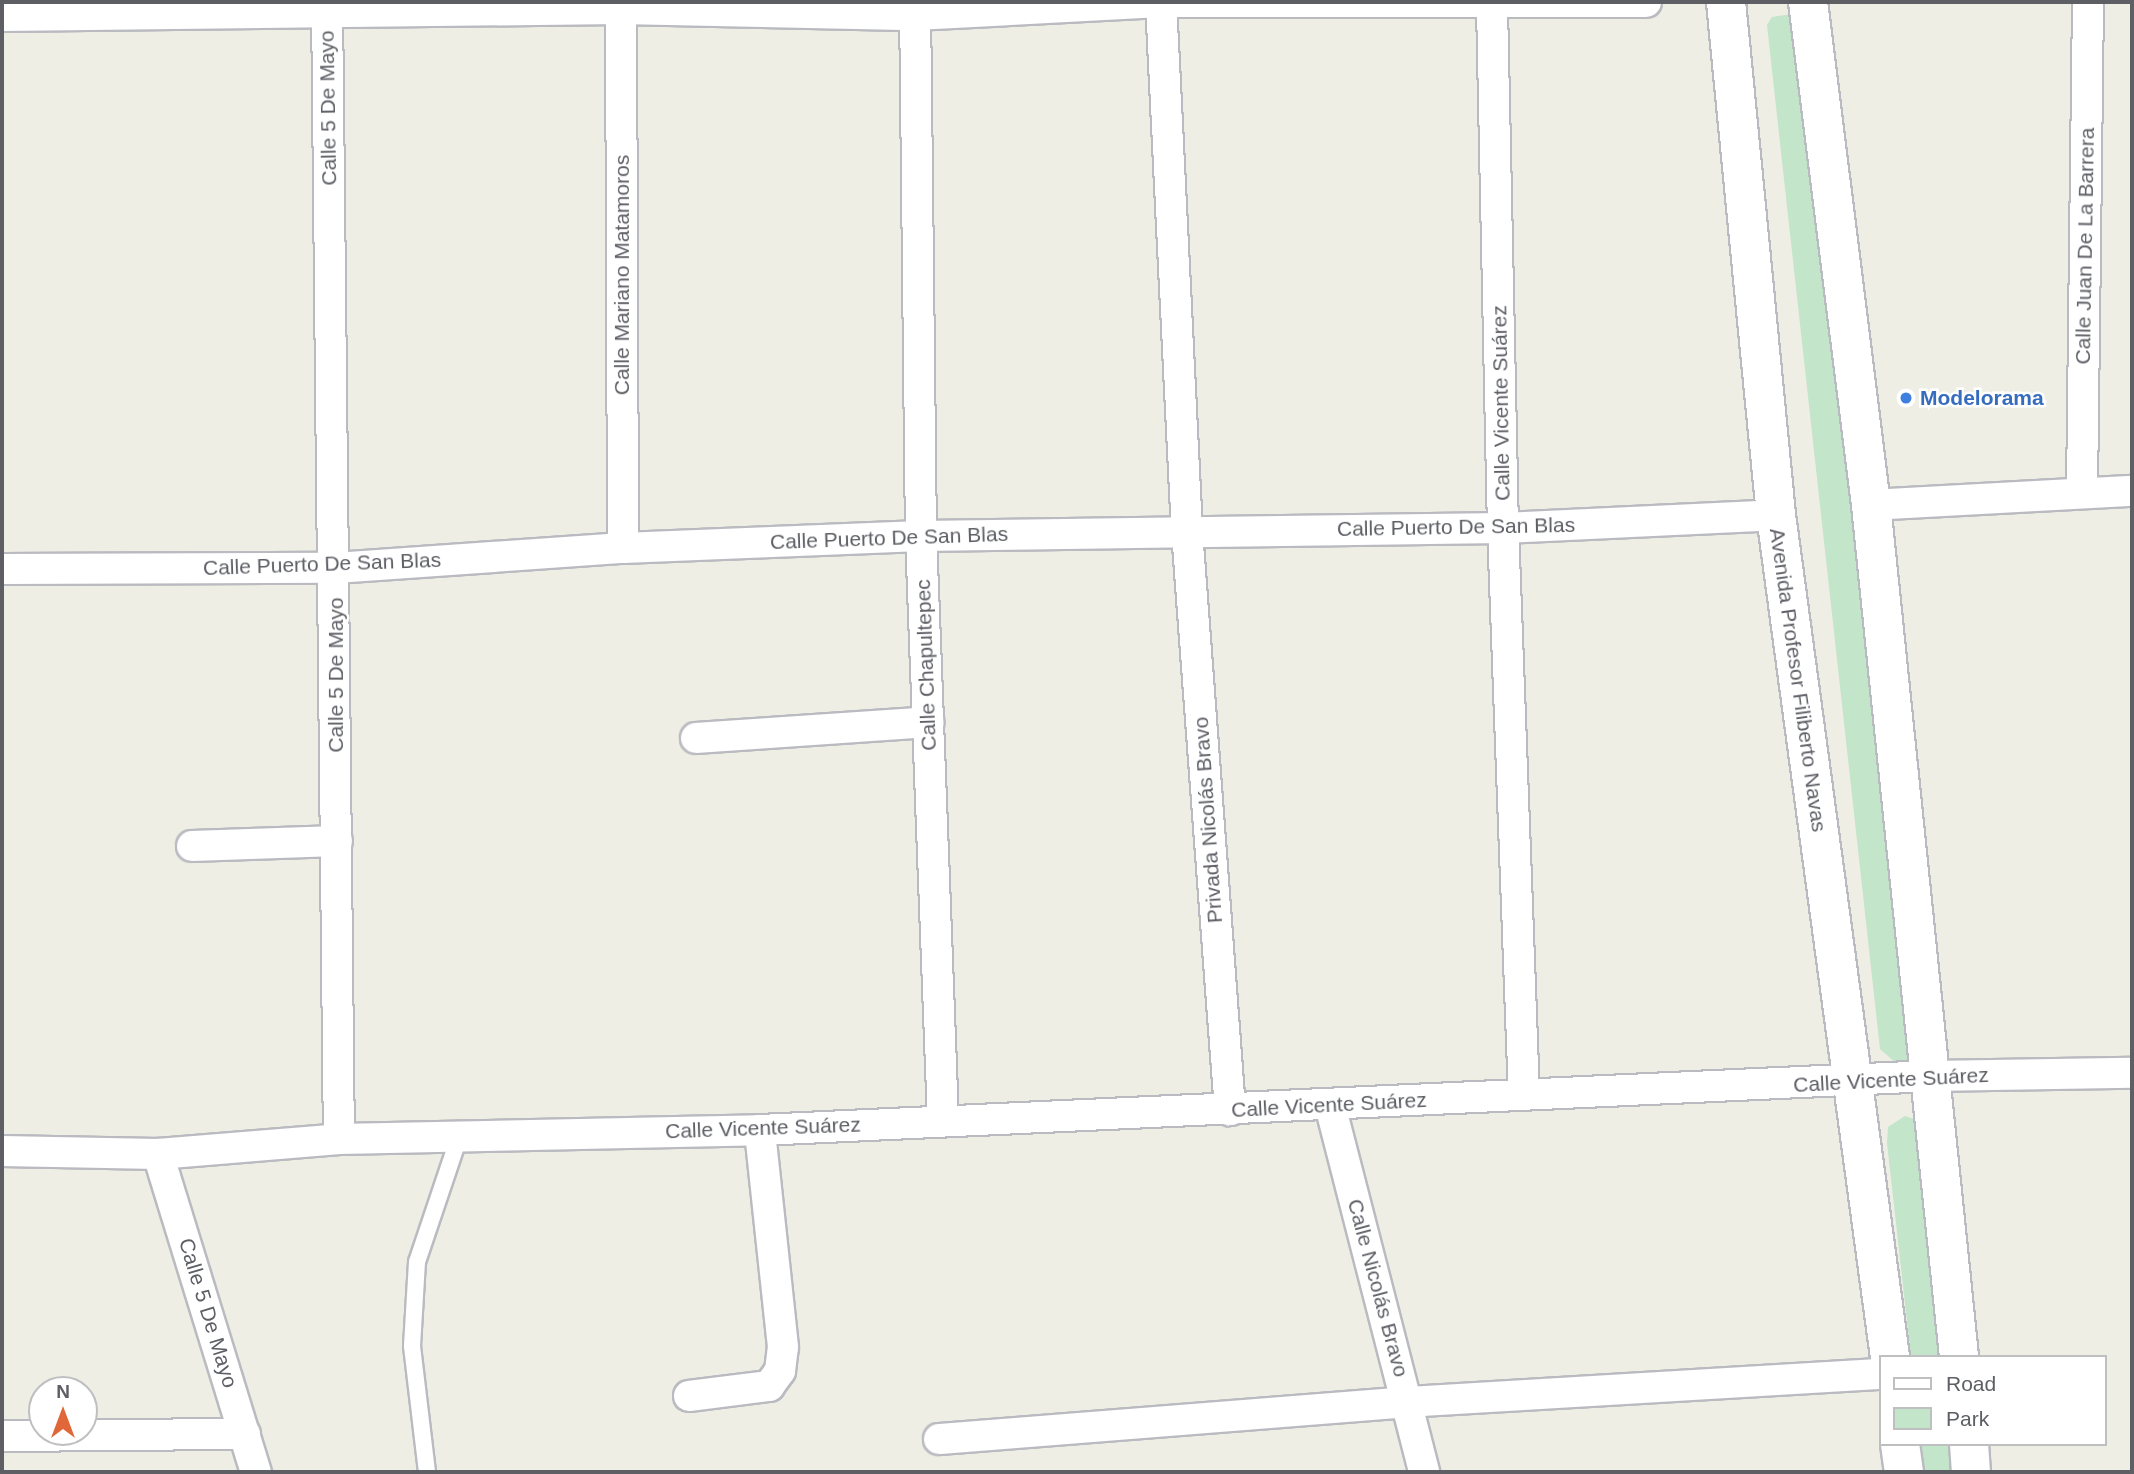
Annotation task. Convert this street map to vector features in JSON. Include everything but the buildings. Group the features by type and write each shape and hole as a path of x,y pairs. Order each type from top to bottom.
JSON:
{"main road":[{"name":"Avenida Profesor Filiberto Navas","path":"1726,2 1776,515 1890,1355"},
{"path":"1808,2 1871,505 1959,1355"},
{"path":"1900,1446 1904,1472"},
{"path":"1969,1446 1972,1472"}],"street":[{"path":"2,16 327,6 915,8 1161,2 1492,5 1646,2"},
{"name":"Privada Nicolás Bravo","path":"1161,2 1186,531 1230,1110"},
{"name":"Calle Juan De La Barrera","path":"2082,491 2088,2"},
{"name":"Calle Mariano Matamoros","path":"621,5 623,548"},
{"name":"Calle Vicente Suárez","path":"1492,5 1503,528 1524,1095"},
{"name":"Calle 5 De Mayo","path":"327,6 339,1139"},
{"name":"Calle Chapultepec","path":"915,8 921,536 943,1119"},
{"path":"1871,505 2082,491 2132,491"},
{"name":"Calle Puerto De San Blas","path":"2,569 335,568 623,548 921,536 1503,528 1776,515"},
{"path":"696,738 928,722"},
{"path":"192,846 337,841"},
{"name":"Calle Vicente Suárez","path":"2,1150 159,1154 339,1139 760,1130 943,1119 1230,1110 1851,1082 1930,1076 2132,1073"},
{"name":"Calle Nicolás Bravo","path":"1330,1105 1424,1472"},
{"path":"689,1396 769,1386 780,1371 783,1347 760,1130"},
{"name":"Calle 5 De Mayo","path":"159,1154 256,1472"},
{"path":"939,1438 1407,1402 1878,1374"},
{"path":"2,1436 245,1434"}],"lane":[{"path":"427,1472 412,1346 417,1262 459,1137"}],"green space":[{"path":"1792,14 1804,29 1916,1056 1909,1064 1896,1063 1880,1049 1767,25 1772,17"},
{"path":"1905,1116 1917,1120 1944,1355 1911,1355 1887,1143 1888,1127"},
{"path":"1920,1446 1954,1446 1957,1472 1923,1472"}],"place":[{"name":"Modelorama","path":"1906,398"}]}
